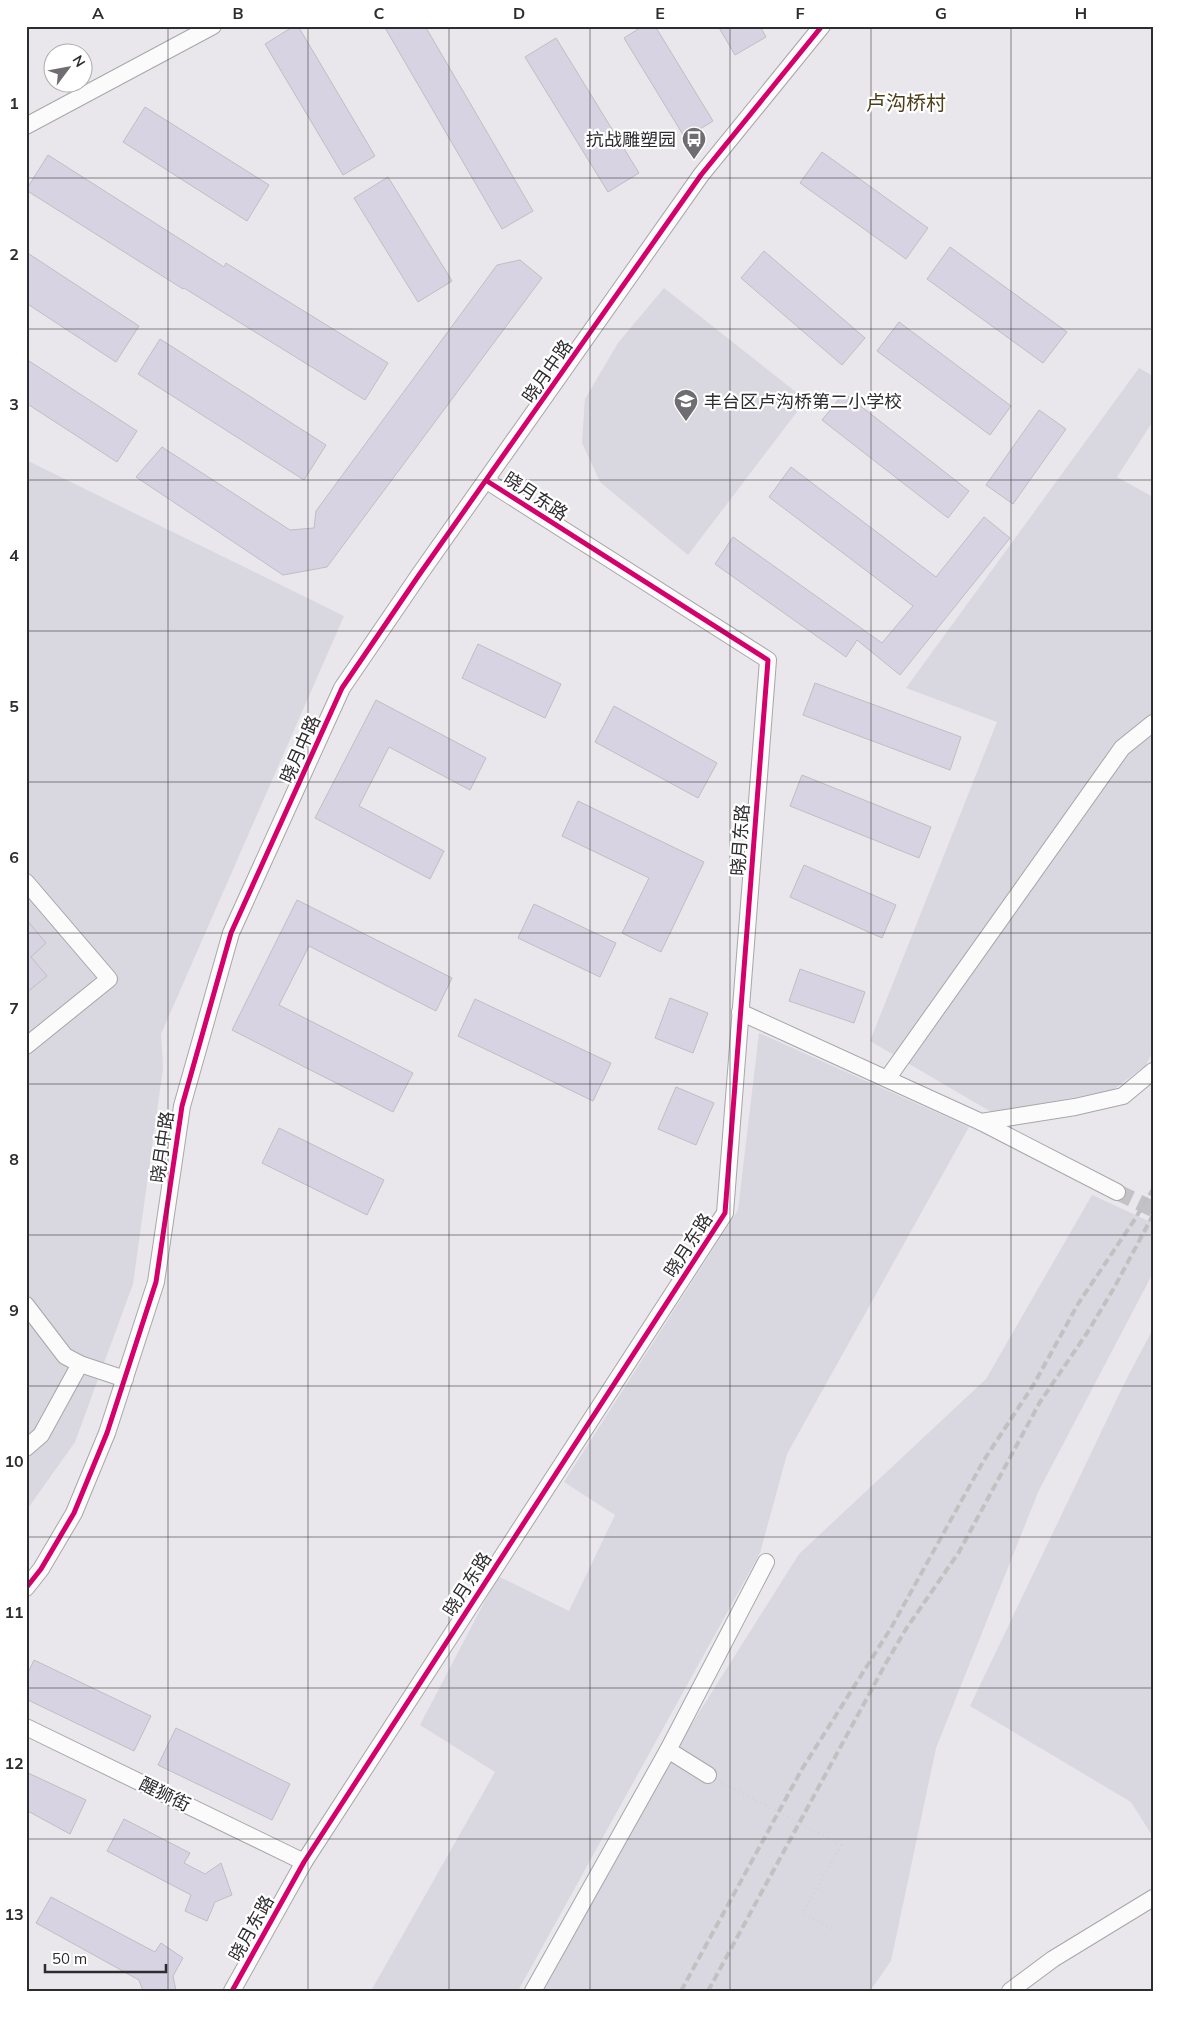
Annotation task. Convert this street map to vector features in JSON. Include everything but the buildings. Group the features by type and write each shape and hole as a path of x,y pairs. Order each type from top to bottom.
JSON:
{"street":[{"path":"26,126 213,26"},
{"name":"晓月中路","path":"26,1588 41,1569 74,1513 107,1433 156,1282 182,1106 231,933 342,688 419,575 701,175 821,27"},
{"name":"晓月东路","path":"232,1991 304,1862 725,1213 768,660 487,481"},
{"path":"887,1079 1122,748 1153,723"},
{"path":"26,882 110,979 26,1046"},
{"path":"740,1012 981,1122 1117,1192"},
{"path":"981,1122 1075,1107 1123,1096 1153,1071"},
{"path":"26,1305 65,1356 80,1364 125,1380"},
{"path":"26,1448 41,1435 80,1364"},
{"path":"533,1991 668,1750 766,1562"},
{"name":"醒狮街","path":"26,1727 304,1862"},
{"path":"668,1750 708,1775"},
{"path":"1010,1991 1053,1959 1153,1898"}],"path":[{"path":"708,1775 841,1846 802,1913 835,1930"}],"shaded area":[{"name":"丰台区卢沟桥第二小学校","path":"664,288 806,400 688,555 600,482 582,443 585,399 618,343"},
{"path":"1139,368 1153,376 1153,421 1117,477 1153,497 1153,1051 1146,1065 1113,1090 993,1113 870,1041 997,722 906,688"},
{"path":"26,460 344,616 161,1034 163,1068 133,1284 75,1442 26,1511"},
{"path":"759,1033 969,1127 787,1454 760,1553 518,1991 371,1991 495,1772 420,1725 498,1576 569,1611 615,1515 564,1482 738,1210"},
{"path":"1092,1195 1153,1223 1153,1273 1039,1490 936,1748 891,1961 870,1991 543,1991 657,1779 799,1554 986,1379"},
{"path":"1153,1329 1153,1837 1131,1802 970,1706 1126,1380"}],"tunnel":[{"path":"1117,1192 1153,1209"}],"railway":[{"path":"681,1991 802,1769 891,1628 984,1460 1034,1384 1078,1304 1153,1189"},
{"path":"708,1991 886,1663 906,1629 959,1552 1040,1402 1087,1333 1114,1288 1153,1215"}],"cycle path":[{"path":"26,1588 41,1569 74,1513 107,1433 156,1282 182,1106 231,933 342,688 419,575 701,175 822,26"},
{"path":"232,1991 304,1862 725,1213 768,660 487,481"}],"place":[{"name":"抗战雕塑园","path":"694,160"},
{"name":"丰台区卢沟桥第二小学校","path":"686,422"}],"district":[{"name":"卢沟桥村","path":"906,102"}]}
